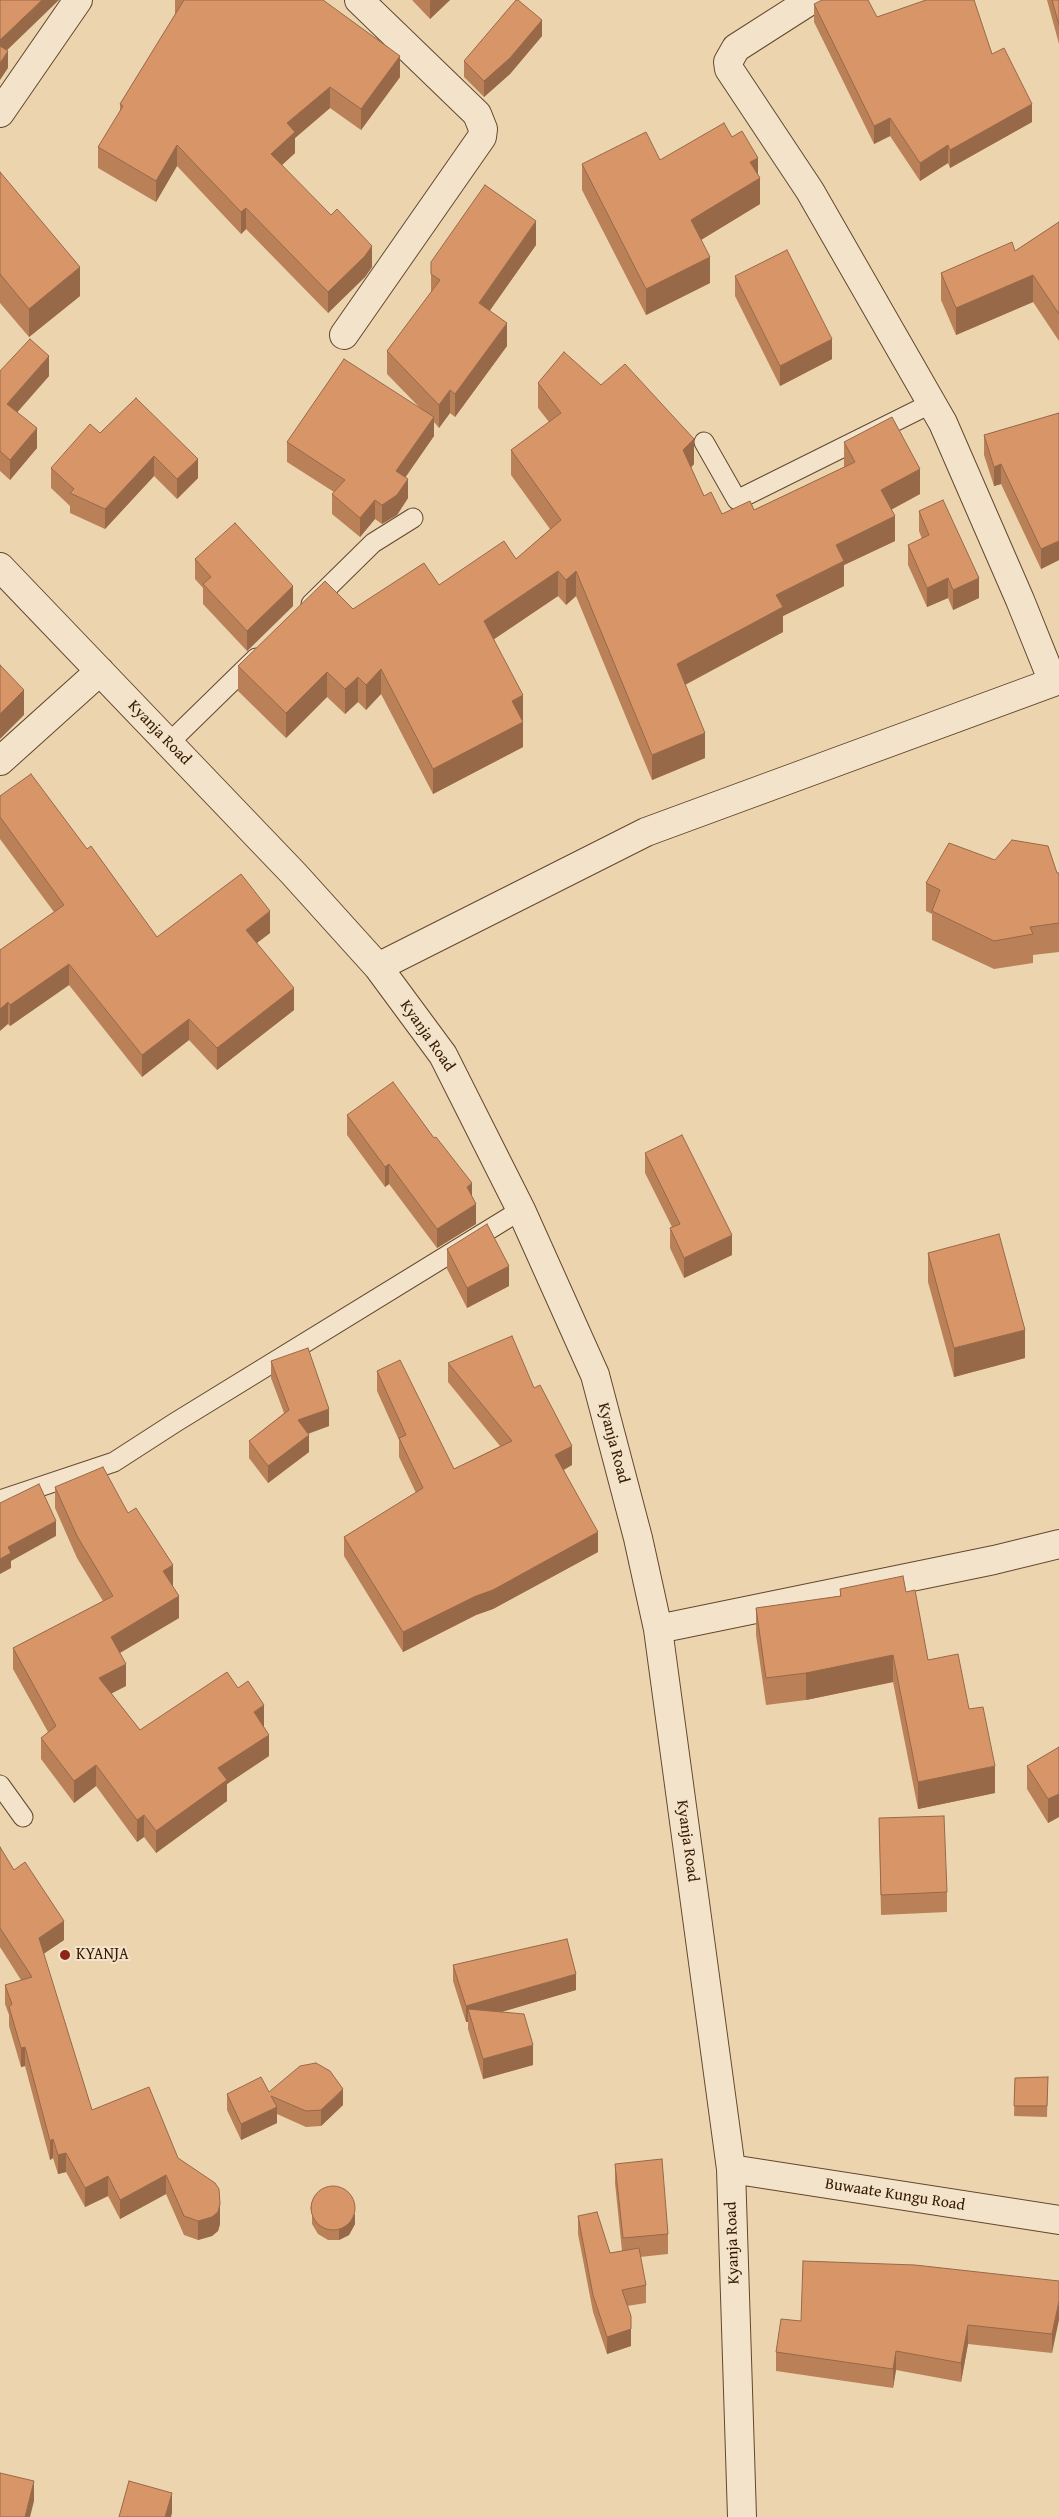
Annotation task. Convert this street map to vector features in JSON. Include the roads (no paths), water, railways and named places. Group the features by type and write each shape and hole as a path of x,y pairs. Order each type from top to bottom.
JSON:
{"street":[{"path":"0,113 78,0"},
{"path":"344,336 482,137 483,129 477,114 359,0"},
{"path":"378,967 646,832 1056,681 943,424 810,191 729,69 728,62 736,48 811,0"},
{"name":"Kyanja Road","path":"0,568 294,874 378,967 444,1055 521,1210 595,1375 638,1538 658,1629 731,2169 742,2517"},
{"path":"0,761 100,671"},
{"path":"658,1629 994,1560 1059,1544"},
{"name":"Buwaate Kungu Road","path":"731,2169 1059,2220"}],"lane":[{"path":"704,442 737,500 932,404"},
{"path":"296,619 373,544 413,518"},
{"path":"169,743 267,647"},
{"path":"0,1500 114,1462 521,1210"},
{"path":"0,1785 23,1817"}],"place":[{"name":"KYANJA","path":"65,1955"}]}
